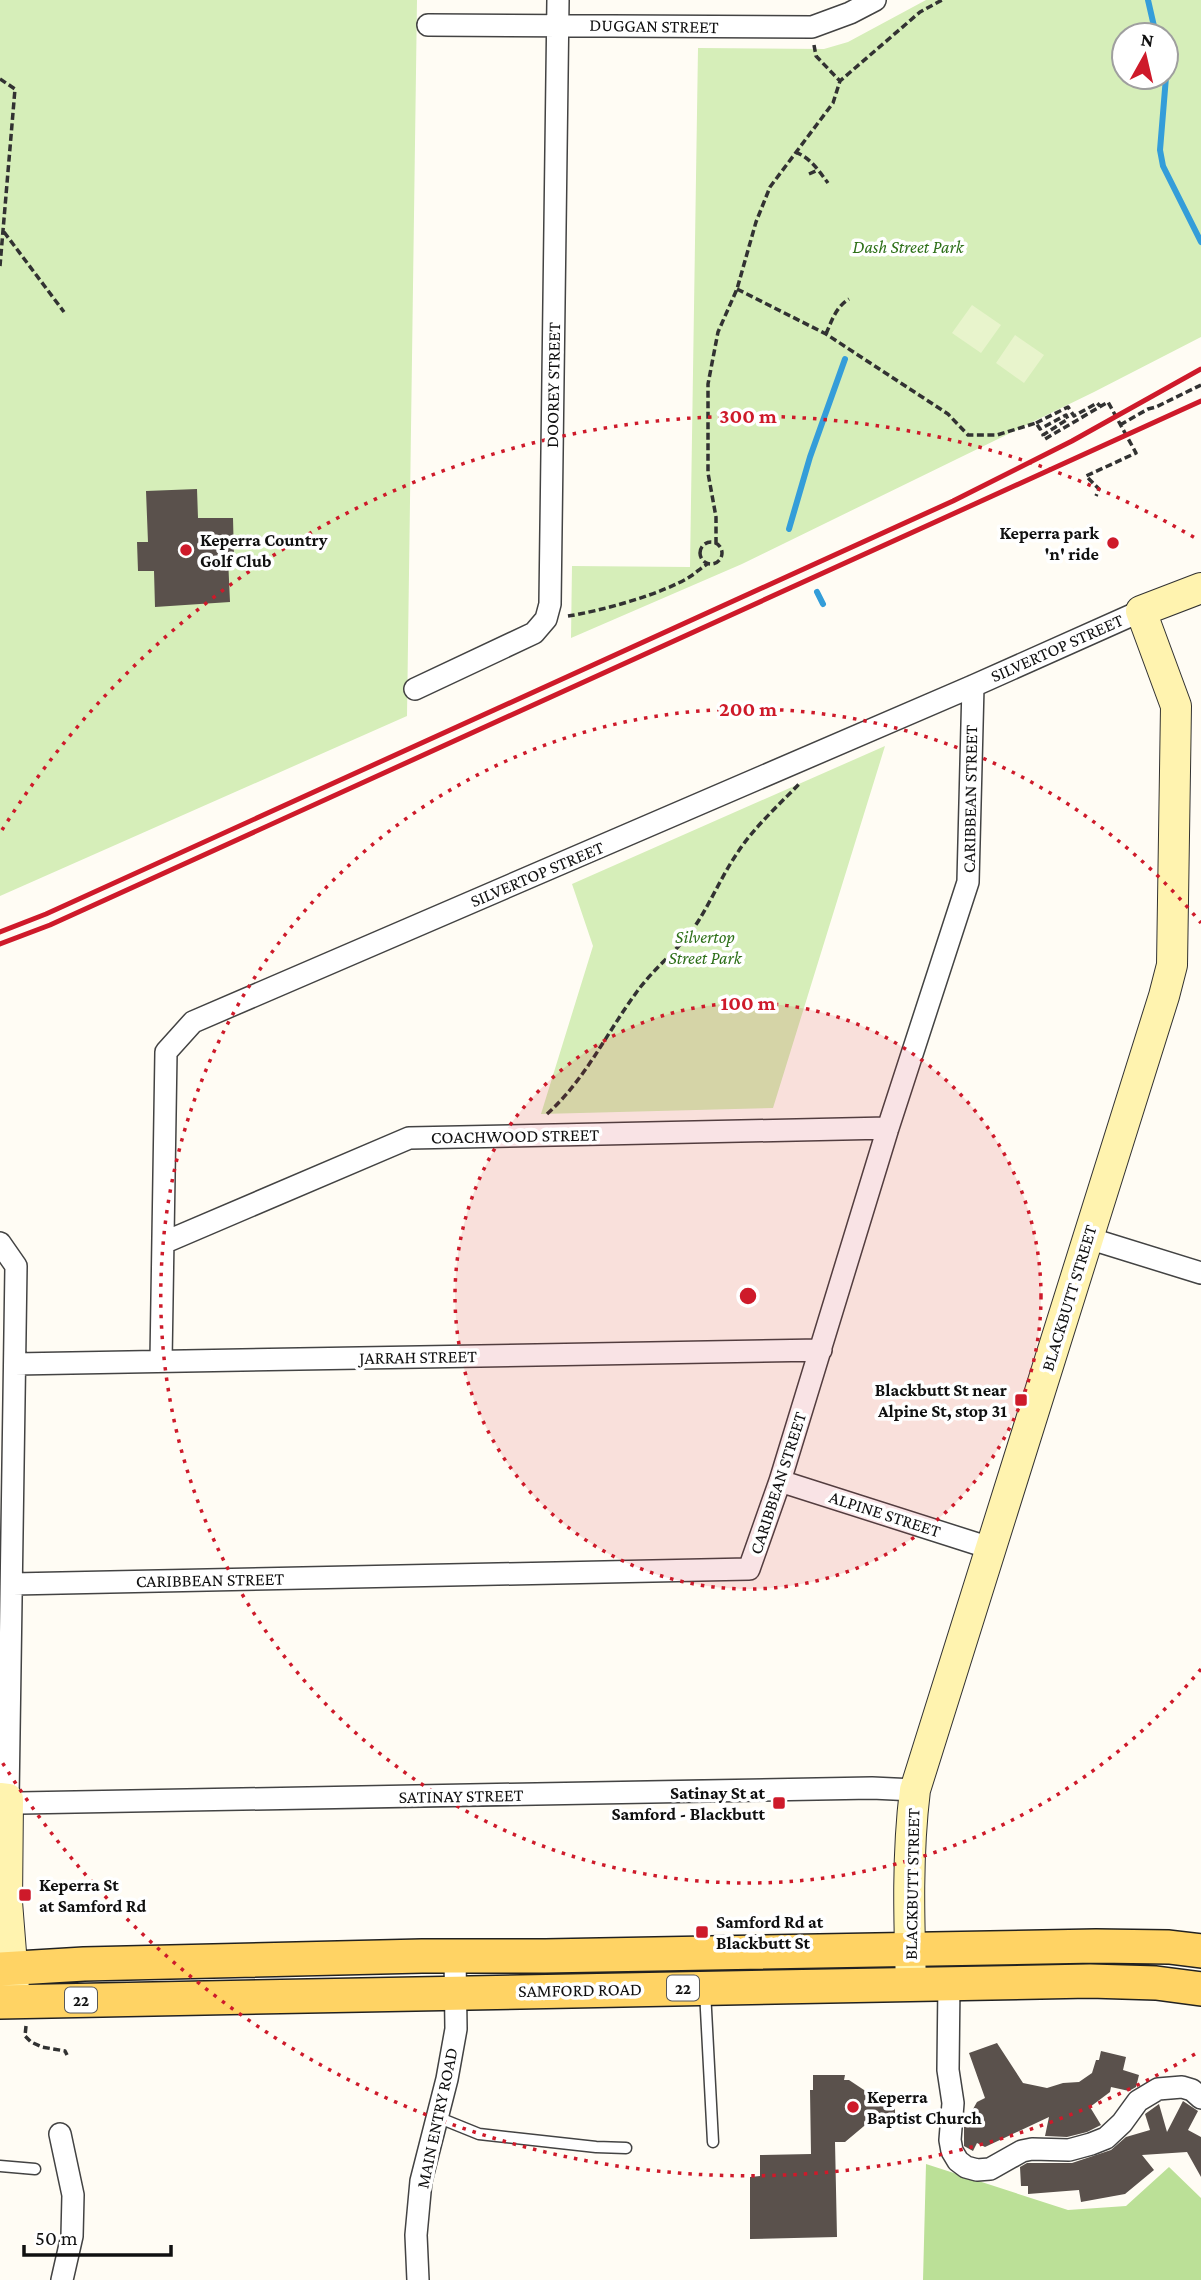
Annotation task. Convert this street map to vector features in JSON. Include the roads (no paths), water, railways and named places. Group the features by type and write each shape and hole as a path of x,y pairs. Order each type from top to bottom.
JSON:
{"main road":[{"name":"SAMFORD ROAD","path":"6,1969 84,1964 910,1949 1138,1946 1201,1951"},
{"name":"SAMFORD ROAD","path":"13,2009 456,1992 949,1983 1127,1981 1201,1989"}],"street":[{"name":"DOOREY STREET","path":"415,690 534,633 546,619 550,604 558,0"},
{"name":"DUGGAN STREET","path":"428,24 812,27 848,6 874,0"},
{"name":"SILVERTOP STREET","path":"161,1361 166,1052 194,1022 1141,611 1201,588"},
{"name":"BLACKBUTT STREET","path":"911,1984 910,1832 915,1790 1172,965 1176,706 1141,611"},
{"name":"CARIBBEAN STREET","path":"13,1584 749,1569 780,1481 888,1128 968,881 973,685"},
{"name":"COACHWOOD STREET","path":"163,1243 409,1138 888,1128"},
{"path":"1088,1238 1201,1273"},
{"path":"0,1243 16,1266 13,1584 4,1799 6,1969 13,2009"},
{"name":"JARRAH STREET","path":"15,1364 821,1350"},
{"name":"ALPINE STREET","path":"780,1481 990,1548"},
{"name":"SATINAY STREET","path":"4,1799 20,1803 872,1788 915,1790"},
{"name":"MAIN ENTRY ROAD","path":"418,2280 416,2235 421,2181 456,2029 455,1956"},
{"path":"949,1983 948,2070 953,2103 950,2140 952,2151 966,2167 990,2169 1032,2148 1069,2150 1099,2141 1115,2130 1138,2101 1157,2089 1182,2087 1192,2090 1201,2098"},
{"path":"60,2134 73,2195 72,2236 62,2280"}],"lane":[{"path":"705,1988 713,2142"},
{"path":"437,2117 479,2134 626,2148"},
{"path":"0,2166 35,2169"}],"waterway":[{"path":"1148,0 1153,21"},
{"path":"1165,91 1160,150 1163,166 1201,242"},
{"path":"789,529 810,457 845,359"},
{"path":"817,592 823,604"}],"railway":[{"path":"0,932 46,914 953,501 1072,441 1201,369"},
{"path":"0,944 50,925 1201,401"}],"place":[{"name":"Keperra park 'n' ride","path":"1113,543"},
{"name":"Keperra Country Golf Club","path":"186,550"},
{"name":"Blackbutt St near Alpine St, stop 31","path":"1021,1400"},
{"name":"Satinay St at Samford - Blackbutt","path":"779,1803"},
{"name":"Keperra St at Samford Rd","path":"25,1895"},
{"name":"Samford Rd at Blackbutt St","path":"702,1932"},
{"name":"Keperra Baptist Church","path":"853,2107"}],"park label":[{"name":"Dash Street Park","path":"908,247"},
{"name":"Silvertop Street Park","path":"705,947"}]}
